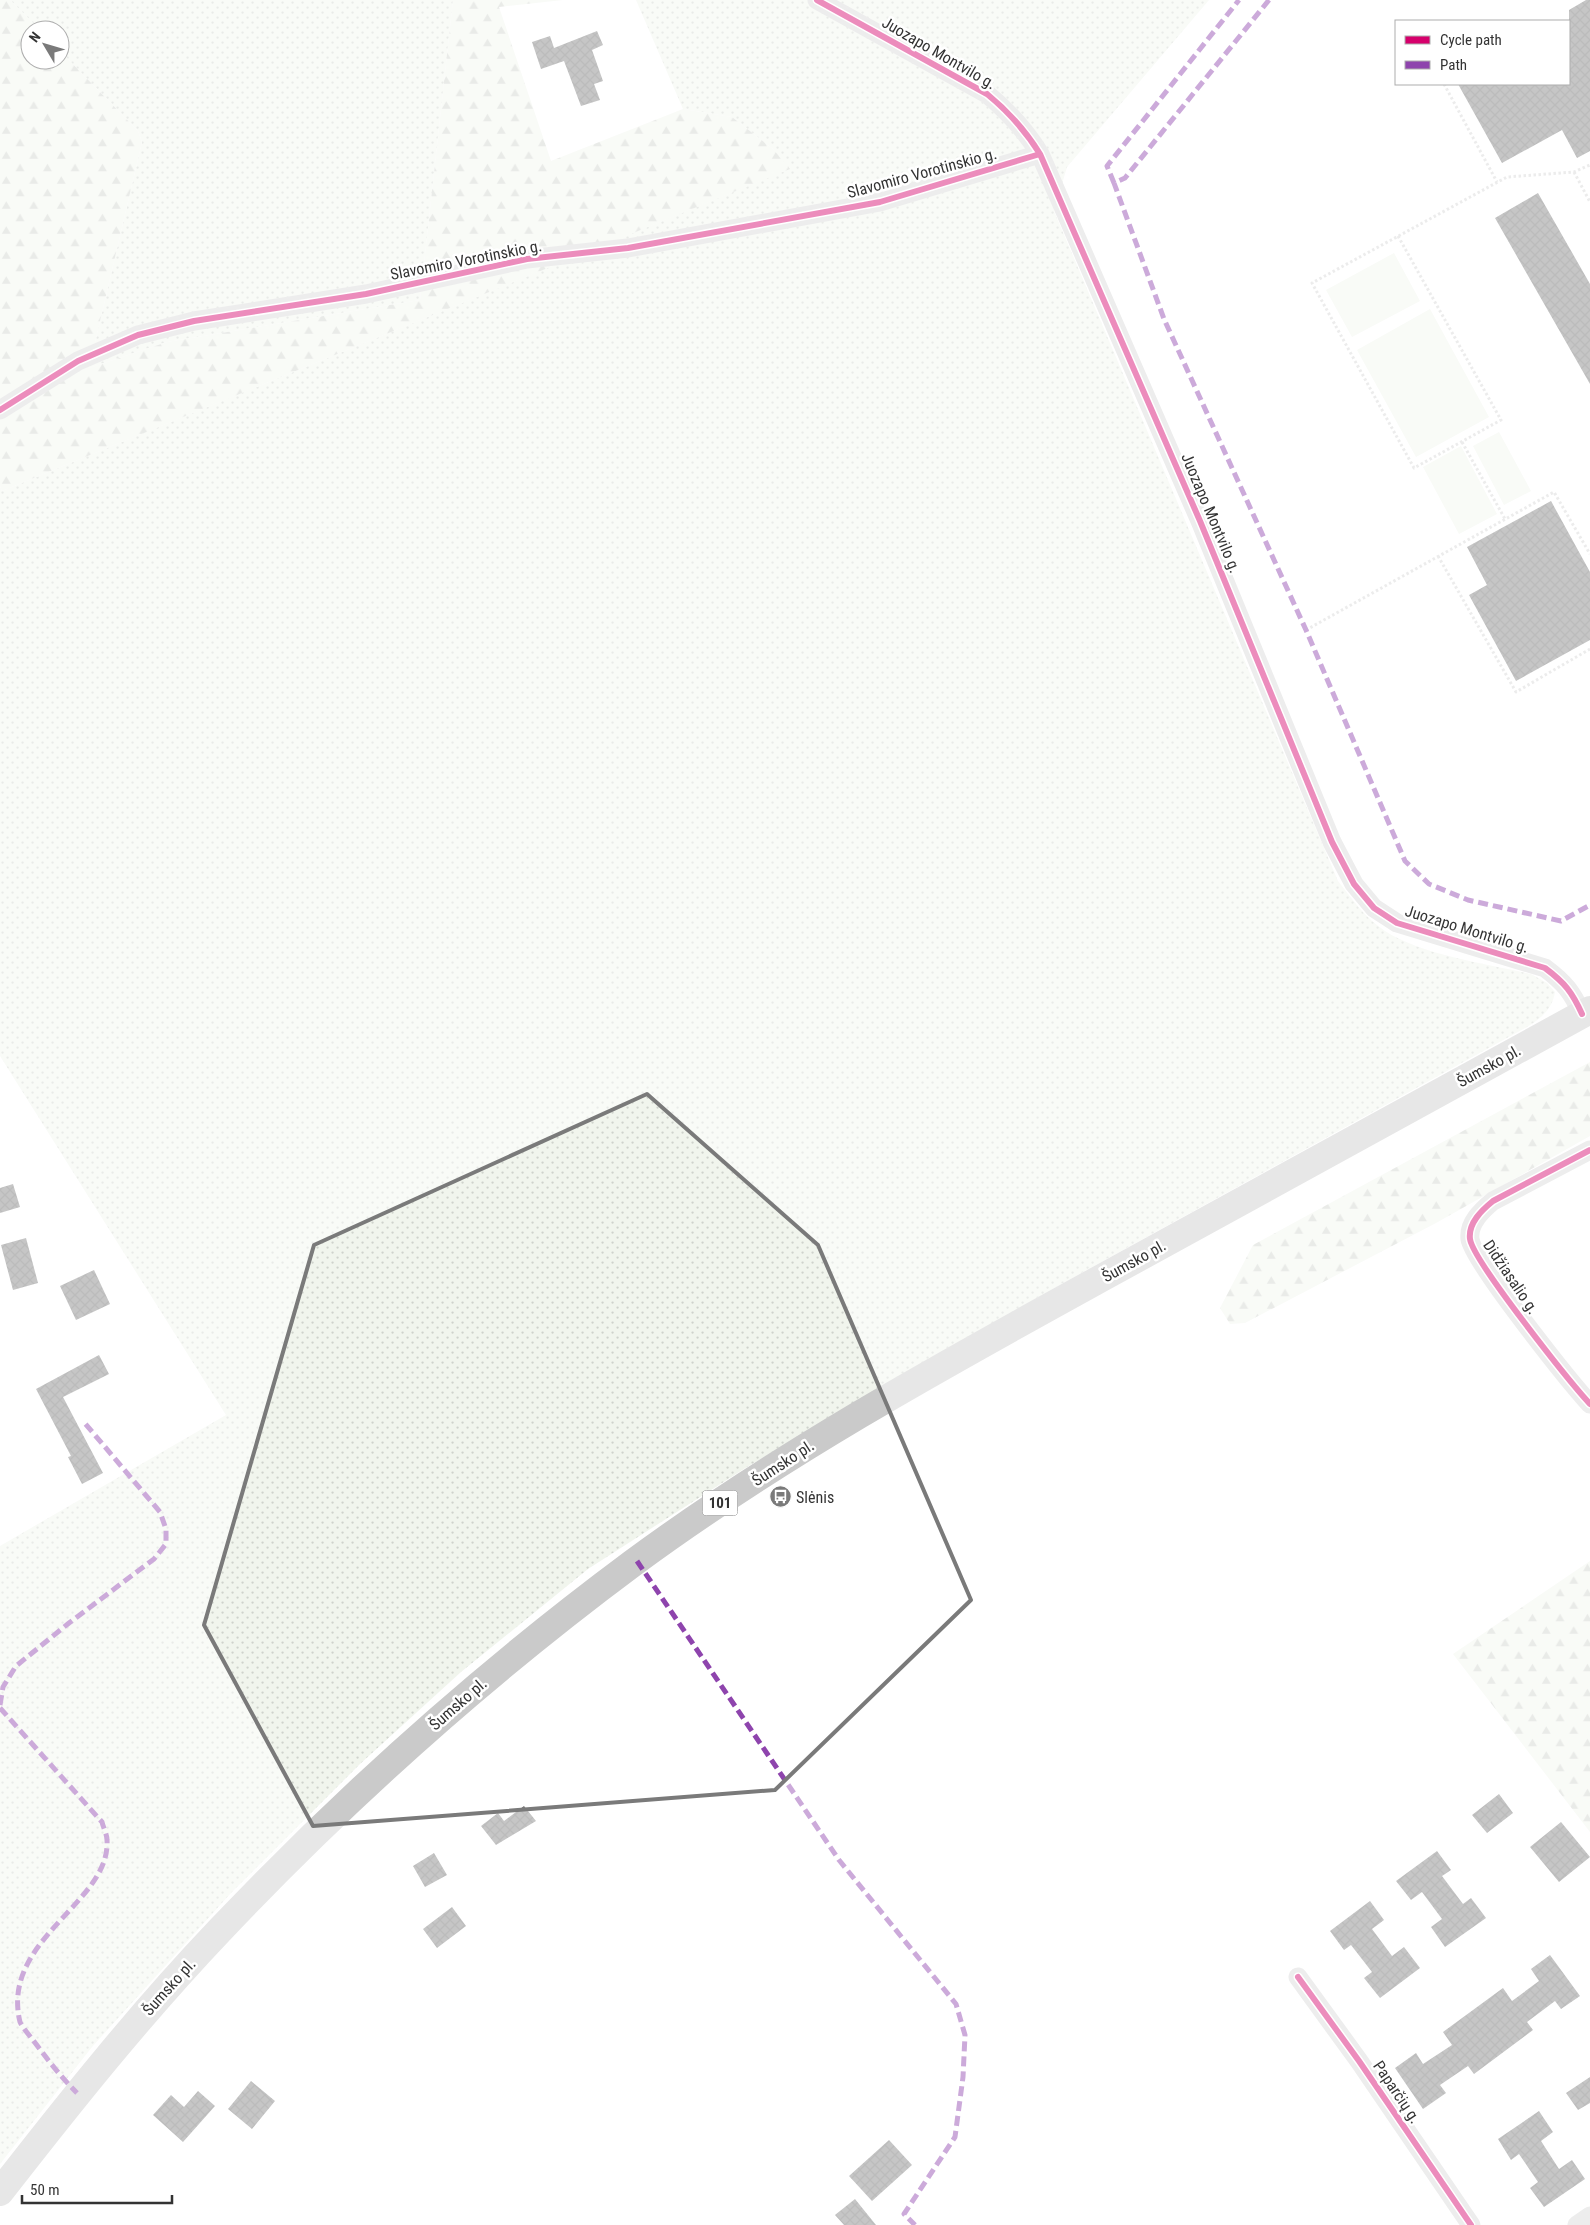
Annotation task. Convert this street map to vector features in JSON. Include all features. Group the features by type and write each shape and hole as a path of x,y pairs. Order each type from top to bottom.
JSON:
{"main road":[{"name":"Šumsko pl.","path":"0,2192 77,2093 217,1933 304,1844 393,1760 473,1689 557,1620 637,1561 794,1455 945,1365 1586,1012"}],"street":[{"name":"Juozapo Montvilo g.","path":"817,0 987,94 1008,110 1026,132 1040,154 1200,521 1332,842 1354,884 1374,908 1397,923 1545,968 1564,982 1586,1012"},
{"name":"Slavomiro Vorotinskio g.","path":"0,410 78,361 138,335 194,321 366,294 527,259 628,248 880,202 1040,154"},
{"name":"Didžiasalio g.","path":"1590,1150 1493,1201 1480,1212 1472,1226 1470,1239 1477,1255 1502,1291 1575,1388 1590,1404"},
{"name":"Paparčių g.","path":"1298,1977 1359,2061 1471,2225"},
{"path":"1577,2225 1590,2216"}],"path":[{"path":"1445,85 1497,182"},
{"path":"1398,236 1501,420 1414,468 1312,283 1507,176 1574,172 1590,165"},
{"path":"1574,172 1590,202"},
{"path":"1462,442 1505,519"},
{"path":"1306,630 1554,492 1590,554"},
{"path":"1438,556 1516,692 1590,649"}],"highlighted area":[{"path":"647,1094 818,1245 971,1600 775,1790 313,1826 204,1625 314,1245"}],"green space":[{"path":"0,0 10,0 30,20 20,20 20,70 70,70 70,61 138,131 142,142 89,368 167,342 420,300 453,0 563,0 499,7 551,161 683,109 732,117 773,149 790,169 2,491 0,486"},
{"path":"10,0 453,0 420,300 167,342 89,368 142,142 138,131 70,61 70,20 30,20"},
{"path":"636,0 1209,0 1067,167 1054,211 1338,881 1365,914 1385,931 1436,953 1531,974 1547,983 1555,992 1553,1001 1543,1015 1529,1026 1056,1287 747,1467 588,1569 461,1672 360,1764 231,1893 92,2047 0,2164 0,1546 226,1415 0,1056 0,486 2,491 789,169 773,149 732,117 683,109"},
{"path":"1394,253 1420,301 1352,337 1326,290"},
{"path":"1430,309 1489,417 1416,457 1357,350"},
{"path":"1499,432 1531,491 1504,505 1473,446"},
{"path":"1461,446 1497,514 1459,534 1423,467"},
{"path":"1590,1062 1590,1136 1436,1223 1245,1323 1230,1324 1220,1308 1253,1245"},
{"path":"1590,1561 1590,1832 1453,1654"}],"building":[{"path":"1586,0 1590,0 1590,151 1577,158 1562,130 1502,163 1459,85 1570,85 1569,10"},
{"path":"597,31 603,45 592,50 603,81 594,84 600,100 581,106 564,61 541,69 532,42 550,36 554,48"},
{"path":"1538,193 1590,284 1590,384 1495,218"},
{"path":"1551,501 1590,572 1590,640 1516,681 1469,595 1487,585 1467,547"},
{"path":"13,1184 20,1207 0,1213 0,1188"},
{"path":"26,1238 38,1283 13,1290 1,1245"},
{"path":"94,1270 110,1304 76,1320 60,1286"},
{"path":"99,1355 109,1374 63,1397 103,1473 82,1484 68,1457 71,1456 36,1389"},
{"path":"1499,1794 1513,1813 1487,1833 1472,1815"},
{"path":"524,1806 536,1821 496,1845 481,1826 498,1813 504,1821"},
{"path":"1561,1822 1590,1857 1559,1882 1530,1847"},
{"path":"1437,1851 1451,1870 1442,1876 1463,1904 1471,1898 1486,1918 1445,1947 1431,1927 1442,1919 1422,1892 1411,1900 1396,1881"},
{"path":"434,1853 447,1875 425,1887 413,1866"},
{"path":"1370,1901 1384,1920 1372,1929 1392,1956 1404,1947 1420,1968 1380,1998 1364,1978 1372,1972 1351,1945 1344,1950 1330,1931"},
{"path":"452,1907 466,1926 437,1948 423,1929"},
{"path":"1550,1955 1580,1996 1561,2009 1555,2001 1527,2022 1533,2030 1474,2074 1468,2066 1440,2085 1446,2093 1423,2109 1395,2068 1416,2053 1423,2064 1452,2045 1443,2032 1503,1988 1512,2001 1539,1981 1531,1969"},
{"path":"1590,2077 1590,2103 1578,2110 1566,2093"},
{"path":"251,2081 275,2101 252,2129 228,2109"},
{"path":"198,2091 215,2106 183,2142 153,2115 171,2095 184,2107"},
{"path":"1539,2111 1553,2132 1541,2141 1559,2169 1572,2160 1585,2179 1544,2207 1530,2188 1538,2182 1519,2154 1511,2160 1498,2139"},
{"path":"889,2140 912,2165 872,2201 849,2176"},
{"path":"855,2199 876,2225 844,2225 835,2215"}],"marked path":[{"path":"1114,183 1107,166 1239,0"},
{"path":"1269,0 1125,178 1114,183 1164,319 1306,630 1405,861 1429,884 1468,900 1561,921 1590,905"},
{"path":"0,1705 3,1687 16,1666 69,1623 154,1559 166,1544 166,1529 160,1512 83,1421"},
{"path":"637,1561 839,1860 956,2004 965,2035 963,2077 955,2137 904,2214 915,2225"},
{"path":"0,1708 102,1822 106,1835 104,1863 92,1883 40,1945 26,1967 18,1993 21,2024 54,2068 77,2093"}],"cycle path":[{"path":"817,0 987,94 1016,122 1040,154 1200,521 1332,842 1354,884 1374,908 1397,923 1545,968 1567,988 1582,1014"},
{"path":"0,410 78,361 138,335 194,321 366,294 527,259 628,248 880,202 1040,154"},
{"path":"1590,1150 1493,1201 1484,1208 1473,1222 1470,1233 1470,1239 1475,1252 1487,1271 1544,1348 1590,1404"},
{"path":"1298,1977 1359,2061 1471,2225"}],"place":[{"name":"Slėnis","path":"780,1497"}]}
